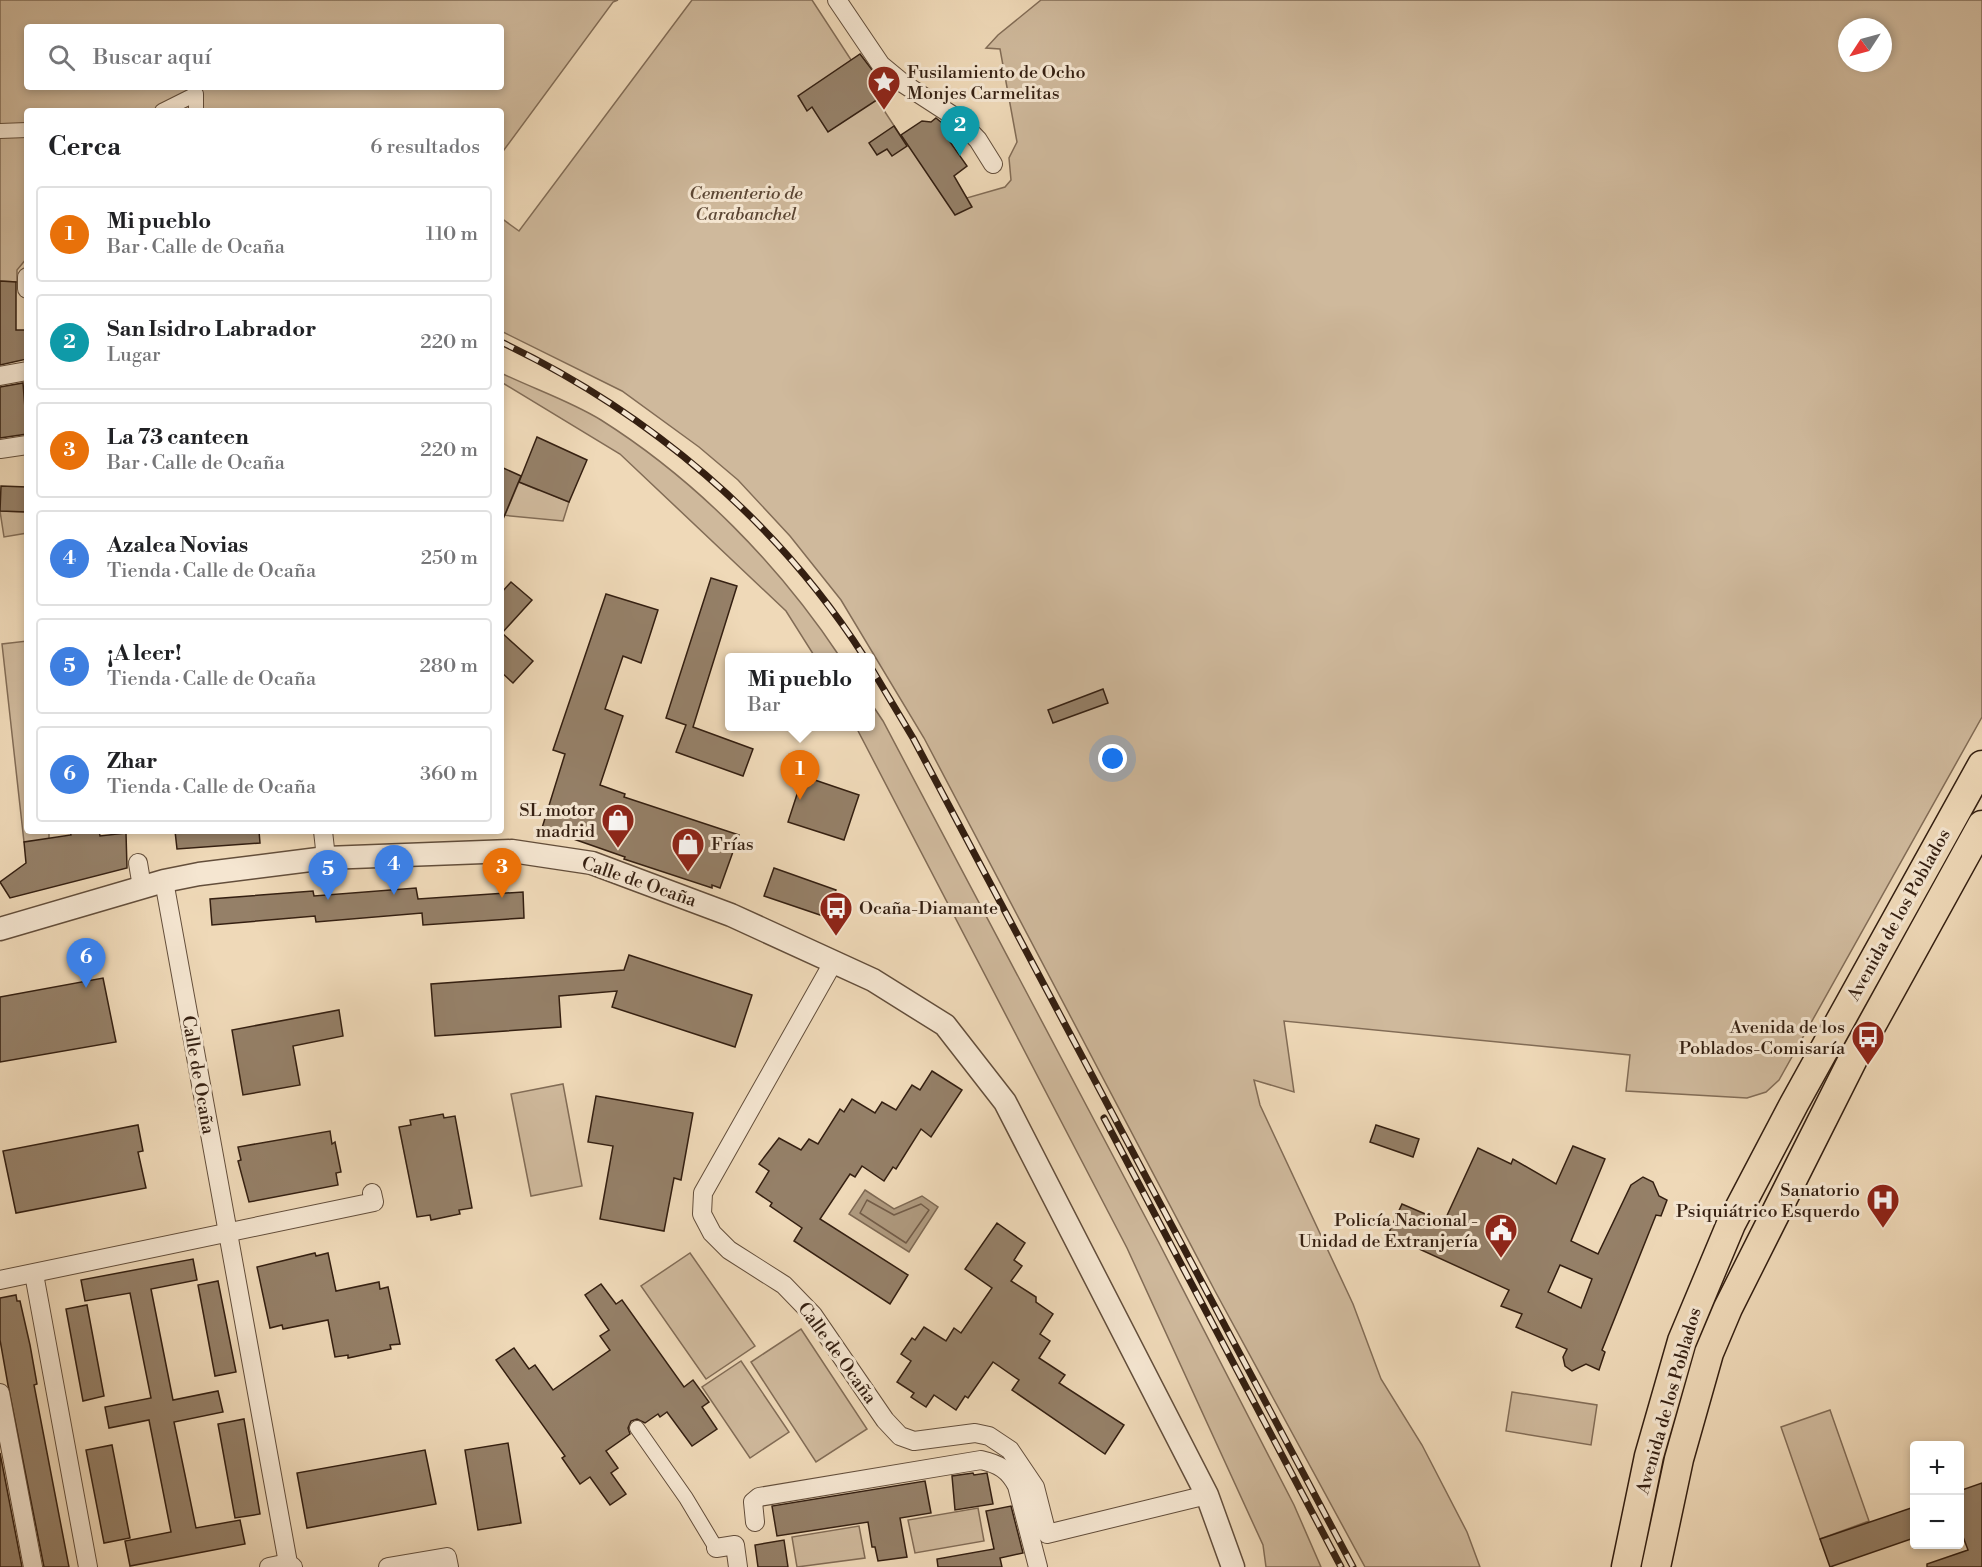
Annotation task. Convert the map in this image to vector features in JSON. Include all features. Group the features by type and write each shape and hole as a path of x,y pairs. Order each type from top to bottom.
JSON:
{"main road":[{"name":"Avenida de los Poblados","path":"1626,1567 1649,1456 1682,1341 1731,1224 1794,1104 1982,765"},
{"name":"Avenida de los Poblados","path":"1656,1567 1679,1459 1709,1353 1724,1317 1762,1236 1854,1057 1982,825"}],"street":[{"path":"837,0 881,65 904,84 958,119 978,140 993,164"},
{"path":"168,108 196,94 196,108"},
{"path":"0,131 24,130"},
{"path":"0,376 24,372"},
{"path":"0,449 24,445"},
{"path":"323,834 326,858"},
{"name":"Calle de Ocaña","path":"0,929 164,881 326,858 512,851 592,863 731,915 834,962 911,1001 945,1025 1005,1102 1207,1495 1233,1567"},
{"path":"138,863 142,887"},
{"name":"Calle de Ocaña","path":"164,881 227,1234 291,1565 269,1567"},
{"name":"Calle de Ocaña","path":"834,962 703,1193 702,1214 712,1233 729,1250 784,1286 813,1315 885,1420 900,1436 914,1441 975,1433 989,1436 1010,1450 1047,1534 1207,1495"},
{"path":"0,1280 374,1202 372,1193"},
{"path":"34,1274 88,1567"},
{"path":"0,1393 33,1567"},
{"path":"637,1428 686,1498 716,1548 735,1545 738,1567"},
{"path":"755,1522 753,1502 759,1497 981,1460 996,1463 1028,1493 1038,1567"},
{"path":"388,1567 447,1557 449,1567"}],"green space":[{"path":"0,0 618,0 613,2 504,150 504,108 24,108 24,262 17,270 17,282 0,281"},
{"name":"Cementerio de Carabanchel","path":"692,0 812,0 902,138 910,133 967,198 1005,187 1011,180 1009,158 1017,142 1000,49 986,48 998,35 1041,0 1982,0 1982,717 1779,1080 1766,1092 1747,1098 1626,1091 1630,1055 1284,1021 1294,1092 1254,1080 1260,1105 1353,1304 1381,1379 1422,1445 1467,1532 1480,1567 1365,1567 1215,1291 924,738 875,653 841,600 790,536 738,480 699,447 622,391 504,332 504,220 519,231"},
{"path":"504,374 589,413 670,469 733,526 762,557 790,589 837,653 812,653 786,611 620,454 504,384"},
{"path":"543,478 552,495 569,502 563,521 504,515 519,482 538,490"},
{"path":"0,511 24,512 24,534 4,537"},
{"path":"24,641 24,834 49,834 49,840 24,842 2,644"},
{"path":"875,709 1158,1241 1294,1505 1321,1567 1266,1567 1263,1545 1127,1248 858,731 875,731"},
{"path":"563,1084 582,1186 531,1196 511,1094"},
{"path":"690,1253 755,1346 706,1379 641,1286"},
{"path":"801,1329 867,1429 816,1462 751,1362"},
{"path":"741,1361 789,1432 750,1458 702,1387"},
{"path":"1512,1392 1597,1405 1591,1445 1506,1431"},
{"path":"1830,1410 1869,1521 1820,1539 1781,1427"},
{"path":"978,1508 984,1541 915,1553 908,1520"},
{"path":"859,1526 865,1558 797,1567 792,1537"}],"water":[{"path":"865,1190 894,1209 922,1196 938,1207 909,1252 849,1214"}],"building":[{"path":"860,54 889,92 828,132 812,107 807,111 798,96"},
{"path":"936,118 948,128 943,132 967,166 954,176 972,207 955,215 901,135 922,121 931,122"},
{"path":"894,126 907,146 892,156 887,149 877,155 869,143"},
{"path":"0,281 16,282 16,330 24,330 24,360 0,365"},
{"path":"23,383 24,434 0,438 0,387"},
{"path":"537,437 587,460 569,502 519,482"},
{"path":"504,468 521,476 504,517"},
{"path":"1,486 24,487 24,512 0,511"},
{"path":"711,578 737,586 693,727 753,749 743,776 676,752 686,725 666,718"},
{"path":"511,582 532,600 504,631 504,590"},
{"path":"606,594 658,610 641,663 623,656 605,709 623,716 600,785 625,794 624,797 739,835 720,888 712,885 712,888 624,859 625,857 542,828 565,754 553,750"},
{"path":"504,635 533,661 513,683 504,675"},
{"path":"1103,689 1108,703 1053,723 1048,710"},
{"path":"803,776 859,795 844,840 788,822"},
{"path":"126,834 127,868 10,898 0,882 26,863 24,842 71,835"},
{"path":"175,834 259,834 260,843 177,849"},
{"path":"774,868 836,890 826,917 764,896"},
{"path":"416,888 418,899 523,892 524,918 423,925 422,913 316,922 315,916 212,925 210,899 313,891 314,896"},
{"path":"629,955 752,995 735,1047 612,1007 617,991 559,996 561,1027 435,1036 431,984 624,970"},
{"path":"103,978 116,1042 0,1062 0,997"},
{"path":"339,1010 343,1036 293,1046 300,1085 243,1095 232,1030"},
{"path":"932,1071 962,1090 931,1137 921,1129 896,1169 893,1167 884,1181 862,1166 855,1177 850,1174 820,1219 908,1275 890,1304 794,1241 802,1228 770,1206 772,1203 756,1192 769,1171 759,1164 779,1138 801,1150 809,1139 818,1144 840,1109 844,1112 852,1099 875,1113 882,1102 896,1110 912,1085 920,1090"},
{"path":"596,1096 693,1113 681,1180 674,1178 664,1231 600,1219 613,1146 588,1142"},
{"path":"443,1114 444,1118 455,1116 472,1208 459,1210 460,1214 431,1220 430,1215 417,1217 399,1127 411,1125 410,1120"},
{"path":"138,1125 143,1151 138,1152 146,1188 16,1213 3,1151"},
{"name":"Policía Nacional - Unidad de Extranjería","path":"1376,1125 1419,1139 1413,1157 1370,1142"},
{"path":"330,1131 332,1144 335,1142 341,1172 336,1173 338,1185 249,1202 238,1161 241,1160 238,1147"},
{"name":"Policía Nacional - Unidad de Extranjería","path":"1573,1146 1605,1159 1571,1241 1598,1254 1631,1185 1643,1177 1653,1182 1659,1196 1667,1200 1661,1216 1656,1215 1602,1350 1605,1352 1599,1370 1586,1364 1572,1371 1565,1366 1563,1357 1567,1349 1516,1327 1522,1314 1501,1306 1509,1290 1404,1242 1402,1247 1386,1239 1402,1204 1444,1222 1478,1148 1511,1164 1513,1159 1556,1184","holes":["1560,1265 1592,1279 1581,1308 1548,1292"]},
{"path":"997,1223 1025,1243 1014,1260 1022,1266 1011,1281 1036,1297 1036,1302 1053,1314 1040,1334 1050,1341 1039,1358 1065,1375 1059,1383 1124,1425 1105,1454 1012,1390 1019,1380 993,1362 968,1398 965,1396 956,1410 934,1395 926,1407 911,1397 914,1393 897,1382 911,1361 901,1354 912,1338 915,1340 924,1327 946,1341 954,1328 961,1333 992,1288 965,1269"},
{"path":"315,1253 316,1256 328,1253 336,1291 379,1282 380,1289 388,1287 400,1344 390,1345 391,1349 348,1358 348,1355 335,1357 328,1320 283,1329 282,1325 270,1328 257,1267"},
{"path":"193,1259 197,1280 151,1289 173,1400 218,1391 223,1412 174,1422 196,1528 240,1520 245,1544 130,1566 125,1541 171,1532 149,1420 109,1428 105,1407 151,1398 130,1293 85,1301 81,1280"},
{"path":"218,1281 236,1372 215,1376 198,1285"},
{"path":"601,1284 616,1304 622,1300 684,1387 693,1380 709,1402 702,1407 717,1429 692,1446 667,1412 660,1417 658,1414 645,1423 637,1419 631,1421 628,1428 630,1434 606,1451 618,1468 611,1473 626,1494 610,1505 590,1477 580,1484 562,1458 565,1456 496,1360 514,1348 529,1369 535,1365 553,1390 610,1350 600,1336 609,1330 585,1295"},
{"path":"16,1295 17,1301 20,1301 30,1345 37,1384 34,1385 69,1567 44,1567 8,1385 0,1340 0,1298"},
{"path":"87,1305 104,1396 83,1401 66,1309"},
{"path":"244,1419 260,1514 235,1518 218,1424"},
{"path":"508,1443 521,1523 478,1530 465,1450"},
{"path":"112,1445 130,1538 104,1543 86,1450"},
{"path":"425,1450 436,1504 307,1528 297,1473"},
{"path":"0,1453 22,1567 0,1567"},
{"path":"973,1473 974,1475 987,1473 993,1504 955,1510 952,1476"},
{"path":"925,1481 931,1513 900,1518 907,1557 878,1561 875,1547 872,1547 868,1522 777,1536 772,1506"},
{"path":"1982,1483 1982,1567 1927,1567 1927,1564 1968,1550 1964,1539 1964,1489"},
{"path":"1011,1506 1023,1553 1000,1558 1002,1567 938,1567 937,1559 994,1549 986,1511"},
{"path":"1910,1508 1910,1539 1830,1567 1820,1539"},
{"path":"784,1540 788,1567 758,1567 755,1545"}],"railway":[{"path":"504,344 555,370 608,402 658,436 705,474 792,560 862,653"},
{"path":"875,674 913,738 1353,1567"},
{"path":"1104,1118 1341,1567"}],"place":[{"name":"Fusilamiento de Ocho Monjes Carmelitas","path":"884,111"},
{"name":"San Isidro Labrador","path":"960,156"},
{"name":"Mi pueblo","path":"800,800"},
{"name":"SL motor madrid","path":"618,849"},
{"name":"Frías","path":"688,873"},
{"name":"Azalea Novias","path":"394,895"},
{"name":"La 73 canteen","path":"502,898"},
{"name":"¡A leer!","path":"328,900"},
{"name":"Ocaña-Diamante","path":"836,937"},
{"name":"Zhar","path":"86,988"},
{"name":"Avenida de los Poblados-Comisaría","path":"1868,1066"},
{"name":"Sanatorio Psiquiátrico Esquerdo","path":"1883,1229"},
{"name":"Policía Nacional - Unidad de Extranjería","path":"1501,1259"}]}
